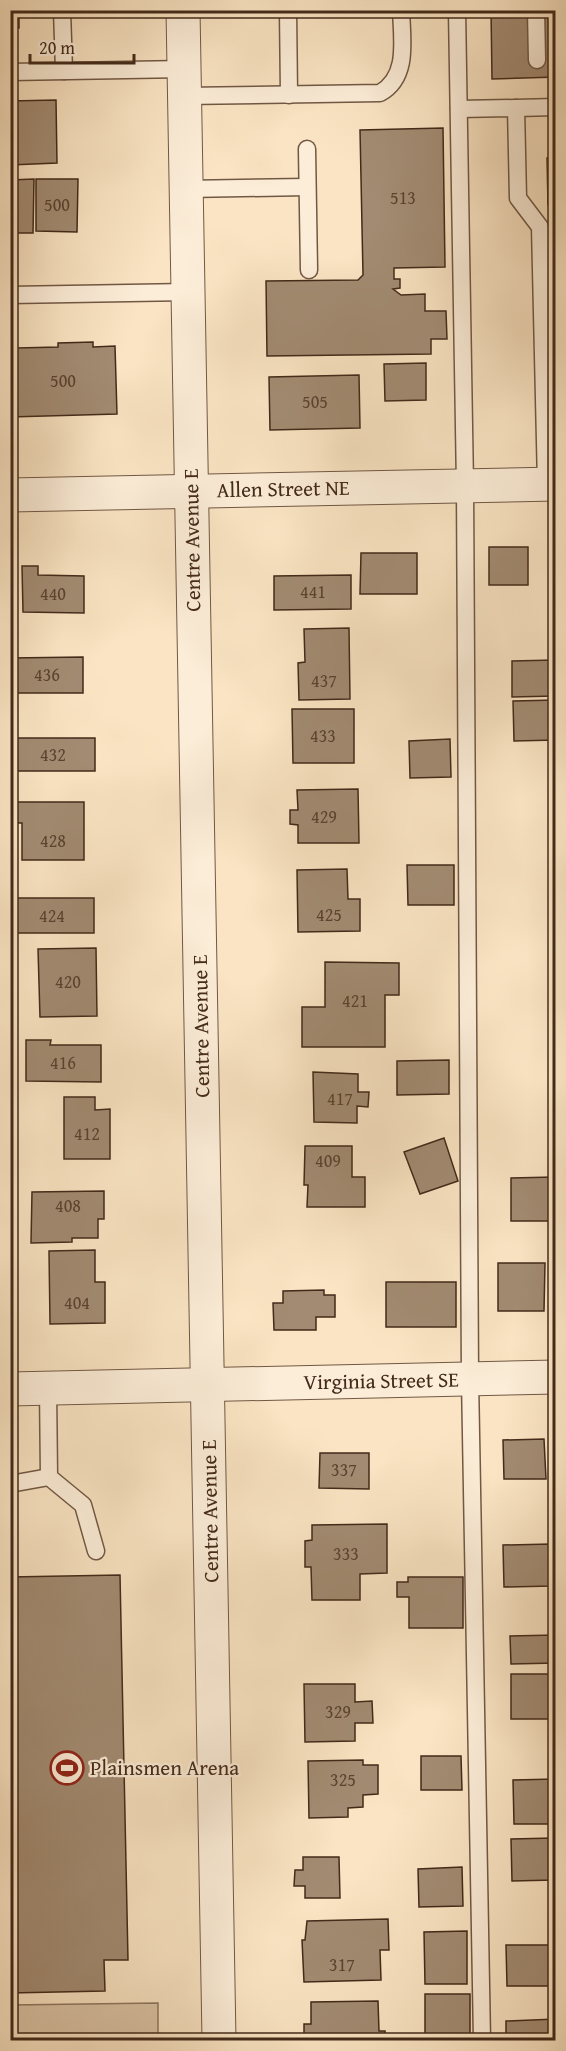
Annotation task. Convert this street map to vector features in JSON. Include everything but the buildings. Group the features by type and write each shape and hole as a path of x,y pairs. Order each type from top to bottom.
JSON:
{"street":[{"name":"Centre Avenue E","path":"183,10 219,2040"},
{"name":"Allen Street NE","path":"10,495 551,484"},
{"name":"Virginia Street SE","path":"10,1389 555,1377"}],"lane":[{"path":"62,10 64,71"},
{"path":"288,10 289,95"},
{"path":"10,72 64,71 289,95 380,93 390,88 399,74 402,59 401,10"},
{"path":"457,10 465,486 470,1379 482,2040"},
{"path":"536,10 537,60"},
{"path":"459,110 555,107"},
{"path":"516,108 518,198 540,227 548,268 551,484"},
{"path":"307,149 309,270"},
{"path":"186,189 308,187"},
{"path":"10,295 188,292"},
{"path":"48,1388 49,1477"},
{"path":"10,1484 49,1477 83,1505 96,1551"}],"shaded area":[{"path":"158,2003 158,2040 11,2040 11,2005"}],"place":[{"name":"Plainsmen Arena","path":"67,1768"}]}
